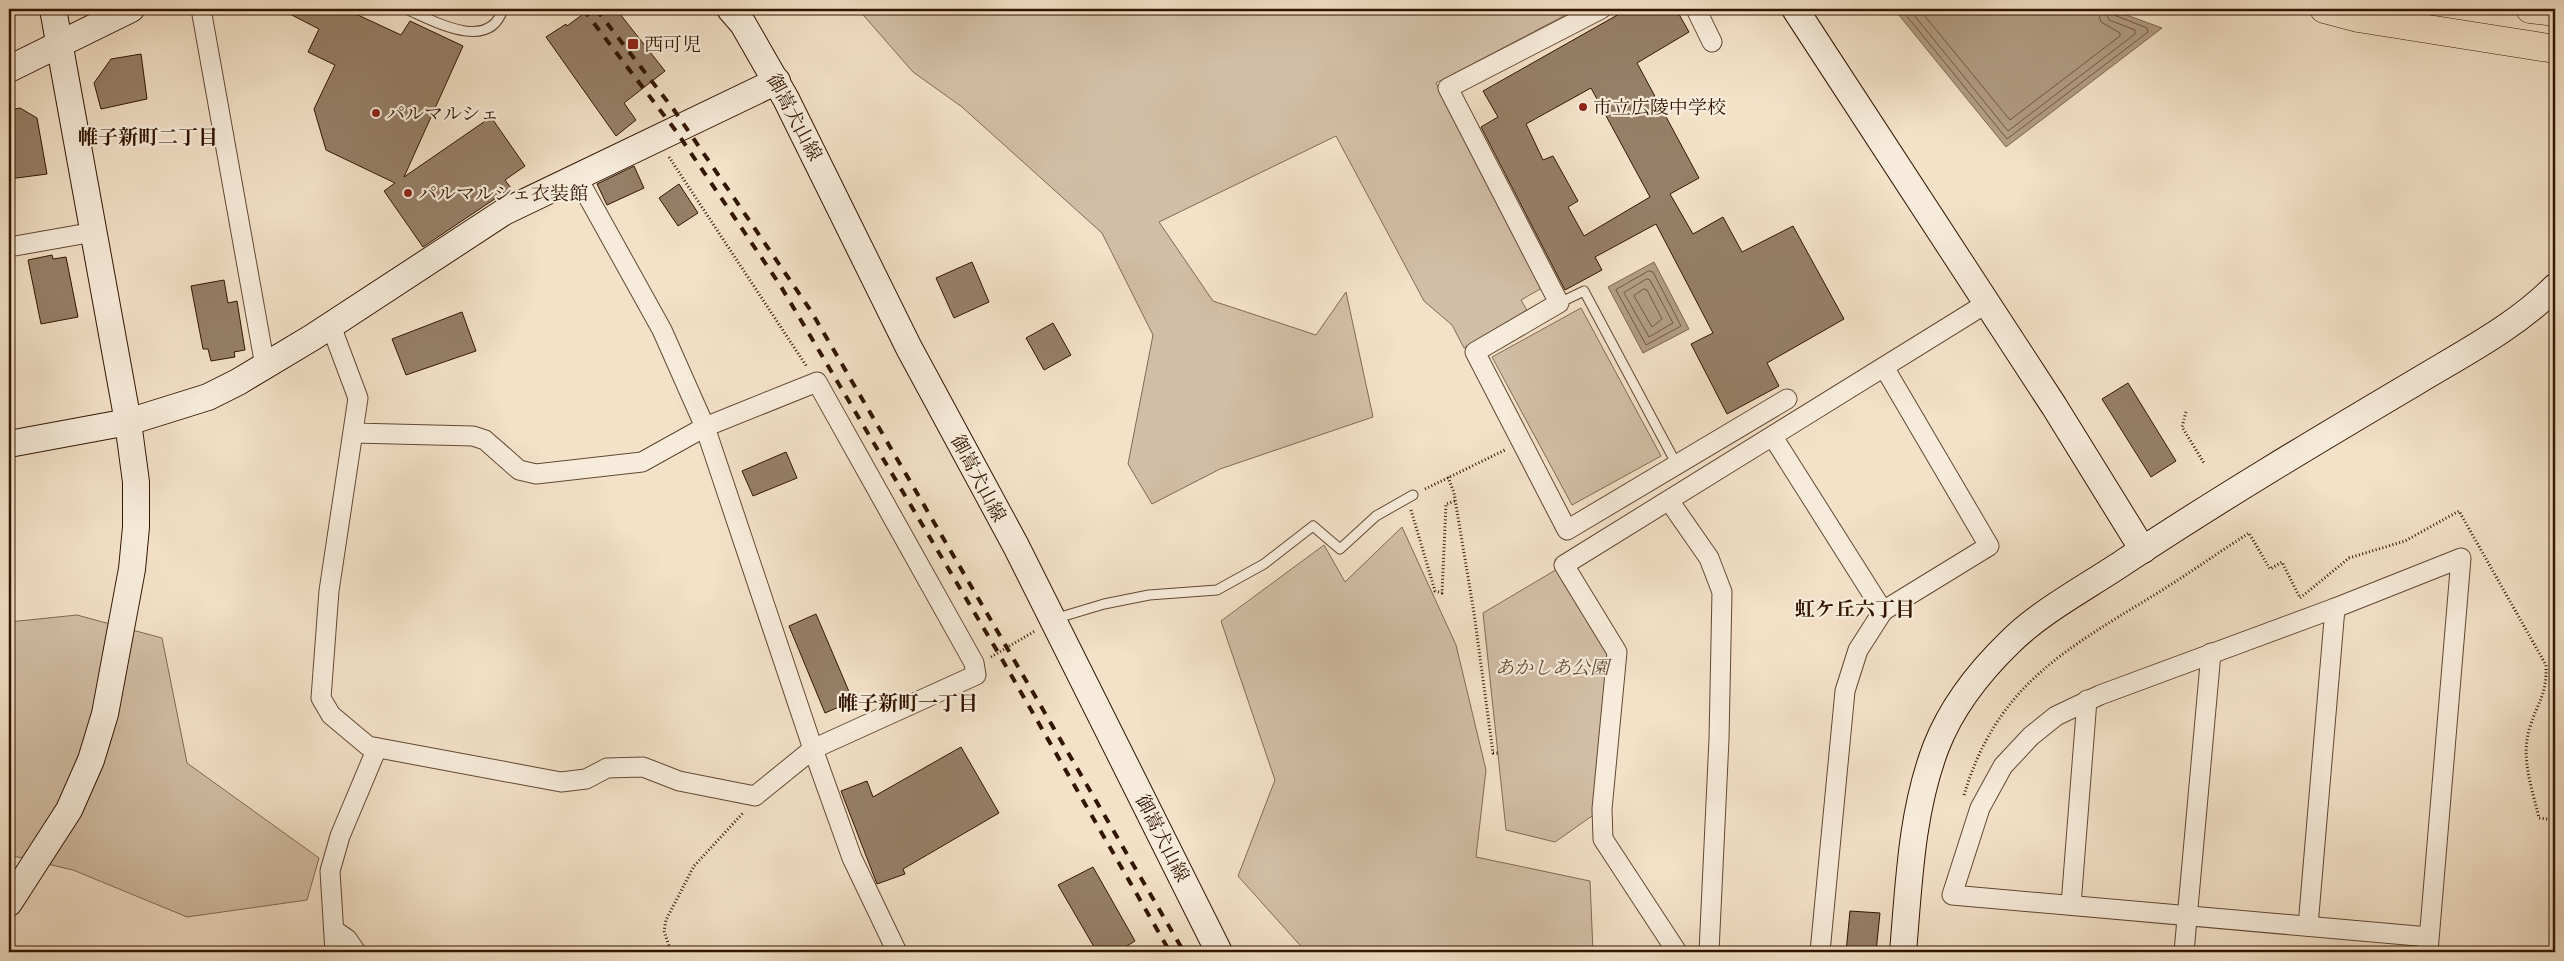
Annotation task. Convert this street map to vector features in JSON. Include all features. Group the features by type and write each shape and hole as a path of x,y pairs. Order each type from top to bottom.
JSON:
{"highway":[{"path":"2324,9 2358,18 2555,49"},
{"path":"2530,9 2555,12"}],"street":[{"path":"9,903 69,810 92,760 105,714 132,570 136,527 136,482 128,422 53,9"},
{"path":"9,69 131,9"},
{"path":"201,9 265,366"},
{"name":"御嵩犬山線","path":"730,9 743,24 777,81 909,348 1052,620 1219,952"},
{"path":"1601,9 1448,88 1559,304 1475,352 1518,443 1567,530 1787,399"},
{"path":"1696,9 1712,42"},
{"path":"1795,9 2054,406 2142,550"},
{"path":"9,444 128,422 208,397 265,366 331,326 504,212 777,81"},
{"path":"577,177 662,330 705,427 813,749 855,866 897,952"},
{"path":"9,246 94,232"},
{"path":"1903,952 1915,819 1937,745 1960,700 1980,674 2012,640 2057,606 2142,550 2308,446 2500,331 2539,304 2555,287"},
{"path":"1677,952 1603,839 1602,809 1617,652 1564,565 1670,502 1987,303"},
{"path":"331,326 358,398 329,591 321,698 331,714 368,746 561,782 586,779 606,768 643,767 679,781 755,796 813,749 976,675 974,663 817,382 705,427 642,462 536,474 519,470 485,440 473,436 354,433"},
{"path":"1820,952 1845,691 1858,650 1883,611 1989,546 1884,368"},
{"path":"1773,437 1883,611"},
{"path":"1670,502 1709,558 1722,592 1719,739 1709,952"},
{"path":"2461,558 2428,945 2308,926 1952,895 1980,808 2003,766 2031,736 2056,716 2087,700 2335,608 2461,558"},
{"path":"2308,926 2335,608"},
{"path":"2184,952 2210,653"},
{"path":"2070,905 2087,700"},
{"path":"335,952 330,871 340,836 376,748"},
{"path":"334,930 348,939 356,952"}],"lane":[{"path":"406,9 452,29 469,32 486,30 501,17 504,9"},
{"path":"1559,304 1584,291 1677,466"},
{"path":"1052,620 1104,604 1149,595 1217,590 1264,564 1313,526 1340,549 1376,516 1410,496"}],"path":[{"path":"657,139 817,382"},
{"path":"2186,412 2182,427 2204,463"},
{"path":"1455,501 1446,504 1442,593 1435,591 1410,496 1518,443"},
{"path":"1448,477 1455,501 1474,613 1493,753 1498,753"},
{"path":"974,663 1008,649 1052,620"},
{"path":"671,952 664,931 666,920 694,866 755,796"}],"green space":[{"path":"858,9 1577,9 1436,83 1542,288 1521,300 1528,312 1464,348 1452,325 1424,301 1336,136 1159,222 1213,301 1316,335 1346,292 1373,417 1220,469 1152,504 1128,464 1153,335 1102,233 962,107 913,72"},
{"path":"1581,308 1661,456 1572,505 1492,357"},
{"path":"1402,527 1456,645 1486,770 1476,857 1590,881 1593,952 1306,952 1238,876 1275,780 1221,621 1324,545 1345,582"},
{"name":"あかしあ公園","path":"1564,565 1617,652 1602,809 1555,842 1506,830 1483,613"},
{"path":"77,615 162,638 187,763 319,858 307,900 187,917 73,870 9,855 9,622"}],"water":[{"path":"1894,9 2110,9 2162,28 2006,147"},
{"path":"1654,262 1689,329 1643,353 1608,287"}],"building":[{"path":"280,9 345,9 401,35 410,21 463,46 404,177 491,117 525,166 505,180 511,188 423,247 384,191 395,183 326,150 314,109 335,65 308,52 319,29"},
{"path":"590,9 616,9 665,71 624,103 636,120 616,136 546,37 566,24 567,26"},
{"path":"1628,9 1676,9 1689,32 1637,63 1699,178 1670,194 1693,234 1723,217 1742,252 1793,226 1844,319 1767,363 1779,386 1727,414 1691,344 1713,333 1656,224 1595,257 1602,270 1565,290 1481,127 1498,117 1483,91","holes":["1591,88 1650,197 1584,236 1568,207 1578,201 1553,156 1543,160 1526,124"]},
{"path":"141,54 147,99 101,109 94,83 111,59"},
{"path":"20,108 37,118 47,174 9,179 9,110"},
{"path":"634,166 644,188 607,205 597,184"},
{"path":"679,184 698,213 678,226 659,198"},
{"path":"52,255 53,259 66,257 78,317 41,324 28,260"},
{"path":"972,262 989,302 954,318 936,278"},
{"path":"224,280 228,303 237,301 245,350 234,352 235,357 211,361 208,349 203,349 191,286"},
{"path":"462,312 476,351 406,375 392,339"},
{"path":"1053,323 1071,355 1044,370 1026,338"},
{"path":"2128,383 2176,461 2151,477 2102,399"},
{"path":"786,452 797,478 753,496 742,471"},
{"path":"816,614 853,701 825,713 789,626"},
{"path":"961,747 999,813 903,869 905,874 877,884 841,791 867,781 873,797"},
{"path":"1093,867 1135,941 1117,952 1097,952 1058,885"},
{"path":"1850,911 1880,913 1876,952 1846,952"}],"railway":[{"path":"583,9 676,131 780,285 999,654 1170,952"},
{"path":"596,9 674,110 811,311 1184,952"}],"place":[{"name":"西可児","path":"633,44"},
{"name":"市立広陵中学校","path":"1583,107"},
{"name":"パルマルシェ","path":"376,113"},
{"name":"パルマルシェ衣装館","path":"408,193"}],"district":[{"name":"帷子新町二丁目","path":"148,137"},
{"name":"虹ケ丘六丁目","path":"1855,609"},
{"name":"帷子新町一丁目","path":"908,703"}]}
